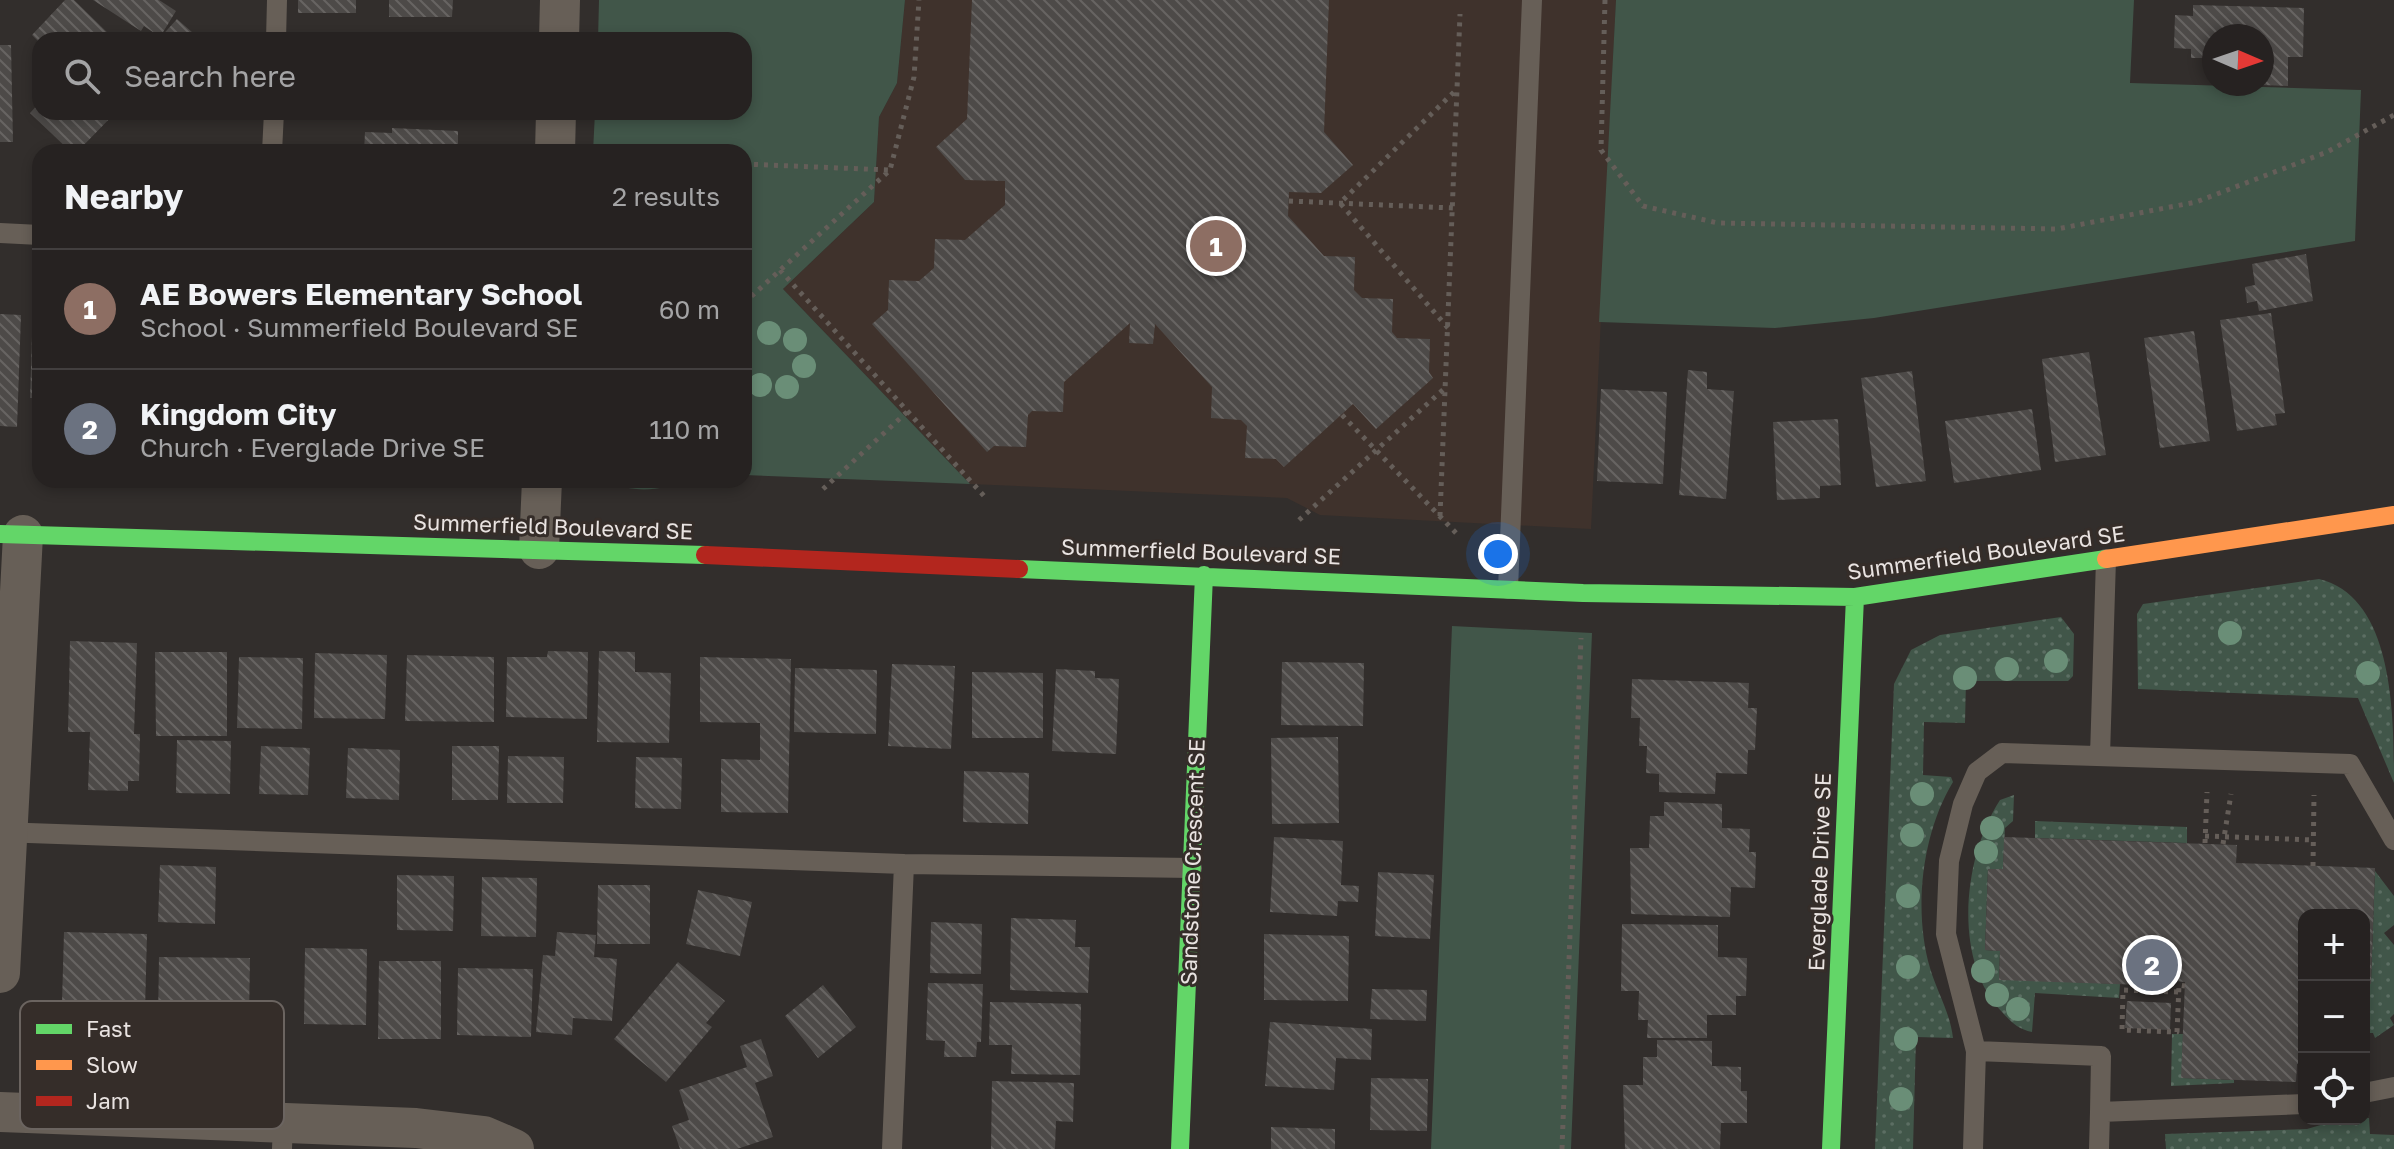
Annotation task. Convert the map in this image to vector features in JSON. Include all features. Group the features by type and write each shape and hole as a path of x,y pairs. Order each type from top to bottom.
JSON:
{"street":[{"path":"559,32 560,0"},
{"path":"555,144 556,120"},
{"path":"539,549 542,488"},
{"name":"Summerfield Boulevard SE","path":"12,534 539,549 1583,593 1855,597 2394,515"},
{"path":"0,973 12,534"},
{"name":"Sandstone Crescent SE","path":"1180,1149 1204,575"},
{"name":"Everglade Drive SE","path":"1831,1149 1855,597"},
{"path":"0,1112 20,1114"},
{"path":"200,1129 282,1136 416,1128 484,1136 514,1149"}],"lane":[{"path":"276,32 277,0"},
{"path":"1508,589 1532,0"},
{"path":"272,144 274,120"},
{"path":"0,233 32,235"},
{"path":"2100,756 2106,559"},
{"path":"1973,1149 1976,1051 1946,934 1949,861 1963,804 1977,772 2002,753 2350,764 2394,840"},
{"path":"4,832 904,864 1192,868"},
{"path":"892,1149 904,864"},
{"path":"1976,1051 2101,1056 2099,1149"},
{"path":"2370,1092 2394,1087"},
{"path":"2100,1112 2298,1104"}],"path":[{"path":"752,296 890,170 914,77 919,0"},
{"path":"1605,0 1601,150 1643,206 1718,223 2057,229 2196,202 2327,152 2394,115"},
{"path":"1440,516 1460,14"},
{"path":"1340,203 1457,89"},
{"path":"752,164 890,170"},
{"path":"1289,201 1453,208"},
{"path":"1340,203 1448,328"},
{"path":"780,270 984,496"},
{"path":"1299,520 1446,387"},
{"path":"823,489 907,412"},
{"path":"1342,415 1456,533"},
{"path":"1562,1149 1583,593"},
{"path":"2208,759 2205,840 2313,840"},
{"path":"2224,840 2233,760"},
{"path":"2313,866 2315,763"},
{"path":"2178,992 2166,988 2123,990 2122,1030 2177,1032 2179,985 2185,986"}],"shaded area":[{"path":"905,0 1616,0 1591,529 1320,515 1287,498 970,484 783,289 874,202 879,117 897,83"}],"green space":[{"path":"599,0 905,0 897,83 879,117 874,202 783,289 970,484 752,475 752,144 593,144 595,120 752,120 752,32 598,32"},
{"path":"1616,0 2134,0 2130,83 2202,85 2202,96 2274,96 2274,87 2361,90 2355,241 1874,318 1775,328 1599,322"},
{"path":"2319,579 2344,590 2362,609 2376,634 2390,693 2394,783 2358,698 2138,689 2137,614 2143,604"},
{"path":"2061,617 2074,634 2073,676 2068,681 1966,681 1965,723 1924,722 1923,775 1951,777 1953,782 1942,802 1928,848 1922,922 1933,977 1953,1038 1916,1037 1913,1149 1875,1149 1894,684 1911,650 1940,635"},
{"path":"1452,626 1592,633 1571,1149 1431,1149"},
{"path":"2014,795 2013,821 2005,828 2003,869 1988,869 1985,950 2000,951 1999,979 2120,984 2119,998 2035,993 2032,1032 2012,1022 1986,990 1975,965 1970,937 1968,908 1978,850 1987,823 2000,800"},
{"path":"2035,821 2187,827 2187,843 2035,838"},
{"path":"2375,871 2394,896 2394,925 2384,933 2394,945 2394,1014 2390,1018 2394,1025 2375,1038 2370,1033"},
{"path":"2172,1034 2183,1034 2182,1078 2234,1080 2234,1083 2171,1086"},
{"path":"2321,1125 2369,1125 2370,1134 2394,1135 2394,1149 2166,1149 2165,1134 2307,1129"}],"building":[{"path":"65,0 74,0 107,32 35,32"},
{"path":"93,0 159,0 176,11 163,32 153,32 144,26 141,31"},
{"path":"298,0 356,0 356,13 298,13"},
{"path":"389,0 453,0 452,17 389,17"},
{"path":"972,0 1329,0 1324,132 1353,165 1321,193 1289,192 1288,216 1324,256 1355,257 1354,290 1362,298 1393,299 1392,332 1397,338 1430,339 1429,372 1433,378 1376,429 1353,404 1284,467 1276,459 1245,458 1247,426 1241,420 1211,418 1212,387 1155,324 1153,344 1129,343 1130,323 1064,382 1063,412 1032,411 1028,415 1026,447 994,446 987,452 872,324 888,310 889,280 919,281 934,268 935,239 965,240 1005,205 1005,181 965,180 936,147 967,119"},
{"path":"2193,5 2304,8 2303,57 2288,57 2288,86 2274,85 2274,24 2202,24 2202,58 2191,58 2191,49 2174,48 2175,15 2193,16"},
{"path":"177,19 192,32 165,32"},
{"path":"0,45 11,45 13,142 0,142"},
{"path":"37,120 108,120 85,144 63,144"},
{"path":"392,128 458,131 458,144 364,144 365,132 392,133"},
{"path":"2306,254 2313,301 2259,311 2257,301 2247,303 2245,287 2255,285 2252,264"},
{"path":"2271,313 2285,413 2275,414 2277,425 2237,431 2220,320"},
{"path":"0,314 21,315 17,427 0,426"},
{"path":"2194,331 2210,441 2160,448 2144,338"},
{"path":"32,336 32,398 30,398"},
{"path":"2089,352 2106,455 2055,462 2042,359"},
{"path":"1688,370 1707,372 1707,389 1734,391 1726,499 1679,495"},
{"path":"1912,371 1926,481 1876,487 1861,378"},
{"path":"1601,389 1667,392 1663,484 1597,481"},
{"path":"2032,409 2041,470 1954,483 1945,421"},
{"path":"1838,419 1841,485 1820,486 1820,498 1777,500 1773,422"},
{"path":"70,641 137,643 134,734 140,734 139,781 128,781 128,791 88,790 90,732 68,732"},
{"path":"548,651 588,652 587,719 506,717 507,657 547,657"},
{"path":"599,651 635,652 635,672 671,673 669,743 597,742"},
{"path":"155,652 227,652 227,736 156,736"},
{"path":"315,653 387,655 385,719 314,718"},
{"path":"407,655 494,657 494,722 405,721"},
{"path":"239,657 303,658 302,729 237,728"},
{"path":"700,657 791,659 788,813 721,812 721,759 760,760 760,723 700,722"},
{"path":"1282,662 1364,663 1363,726 1281,725"},
{"path":"892,664 955,666 951,749 888,746"},
{"path":"795,668 877,670 876,734 794,732"},
{"path":"1056,669 1095,671 1095,678 1119,679 1116,754 1052,751"},
{"path":"972,672 1043,673 1043,738 972,738"},
{"path":"1632,679 1749,683 1748,708 1757,708 1755,750 1748,750 1747,774 1716,773 1715,794 1659,792 1659,774 1646,773 1647,746 1639,746 1640,718 1631,718"},
{"path":"1338,737 1339,823 1272,824 1271,738"},
{"path":"177,740 231,741 230,794 176,793"},
{"path":"261,746 310,748 308,795 259,794"},
{"path":"452,746 499,746 498,800 452,800"},
{"path":"348,748 400,750 399,800 346,798"},
{"path":"508,756 564,757 563,803 507,803"},
{"path":"636,757 682,758 681,809 635,808"},
{"path":"964,771 1029,773 1028,824 963,822"},
{"path":"1664,802 1722,804 1722,828 1750,829 1749,852 1756,852 1755,888 1731,887 1730,917 1631,914 1630,848 1649,848 1650,816 1664,816"},
{"path":"1274,837 1343,841 1341,885 1359,886 1358,902 1338,901 1337,916 1270,912"},
{"path":"2004,837 2237,845 2236,863 2375,868 2371,984 2370,909 2298,909 2296,1082 2181,1078 2185,982 2174,981 2174,986 1999,980 2000,951 1985,950 1988,869 2003,869"},
{"path":"160,865 216,867 215,924 158,922"},
{"path":"1378,872 1434,875 1430,939 1375,936"},
{"path":"397,875 454,876 453,931 397,930"},
{"path":"482,877 537,878 536,937 481,936"},
{"path":"598,885 650,885 650,944 597,944"},
{"path":"698,890 752,902 740,956 686,944"},
{"path":"1011,918 1076,920 1075,947 1090,947 1088,993 1010,990"},
{"path":"931,922 982,924 981,974 930,973"},
{"path":"1622,924 1718,925 1718,957 1747,958 1746,996 1736,996 1736,1015 1707,1015 1707,1038 1647,1038 1648,1020 1638,1020 1639,991 1621,991"},
{"path":"64,932 147,934 145,1001 62,1001"},
{"path":"557,932 596,935 594,957 617,959 612,1021 573,1018 572,1035 536,1032 543,955 555,956"},
{"path":"1264,934 1349,936 1348,1001 1264,1000"},
{"path":"305,948 367,949 366,1025 304,1024"},
{"path":"159,957 250,958 249,1001 158,1001"},
{"path":"379,961 441,961 441,1039 378,1039"},
{"path":"678,962 725,1001 706,1023 712,1027 666,1082 614,1039"},
{"path":"458,968 533,969 531,1037 457,1035"},
{"path":"928,983 983,984 981,1042 977,1042 976,1057 944,1057 945,1041 926,1040"},
{"path":"823,985 856,1027 818,1058 785,1016"},
{"path":"1372,989 1427,990 1426,1021 1370,1019"},
{"path":"2127,1001 2171,1003 2170,1030 2125,1028"},
{"path":"990,1002 1081,1004 1080,1075 1011,1074 1012,1045 989,1045"},
{"path":"1270,1022 1372,1029 1371,1060 1336,1058 1334,1090 1265,1086"},
{"path":"761,1039 773,1076 755,1083 773,1137 737,1149 680,1149 672,1126 689,1120 679,1090 747,1067 740,1046"},
{"path":"1657,1040 1712,1041 1712,1066 1741,1067 1741,1091 1747,1091 1747,1123 1721,1123 1720,1149 1625,1149 1623,1085 1643,1085 1643,1057 1657,1057"},
{"path":"1371,1078 1428,1079 1427,1131 1370,1130"},
{"path":"992,1081 1074,1083 1073,1122 1056,1121 1055,1149 991,1149"},
{"path":"1271,1127 1335,1129 1335,1149 1271,1149"}],"traffic: fast":[{"path":"0,534 705,555"},
{"path":"1019,569 1583,593 1855,597 2106,559"},
{"path":"1180,1149 1204,575"},
{"path":"1831,1149 1855,597"}],"traffic: slow":[{"path":"2106,559 2394,515"}],"traffic: jam":[{"path":"705,555 1019,569"}],"place":[{"name":"AE Bowers Elementary School","path":"1216,246"},
{"name":"Kingdom City","path":"2152,965"}]}
